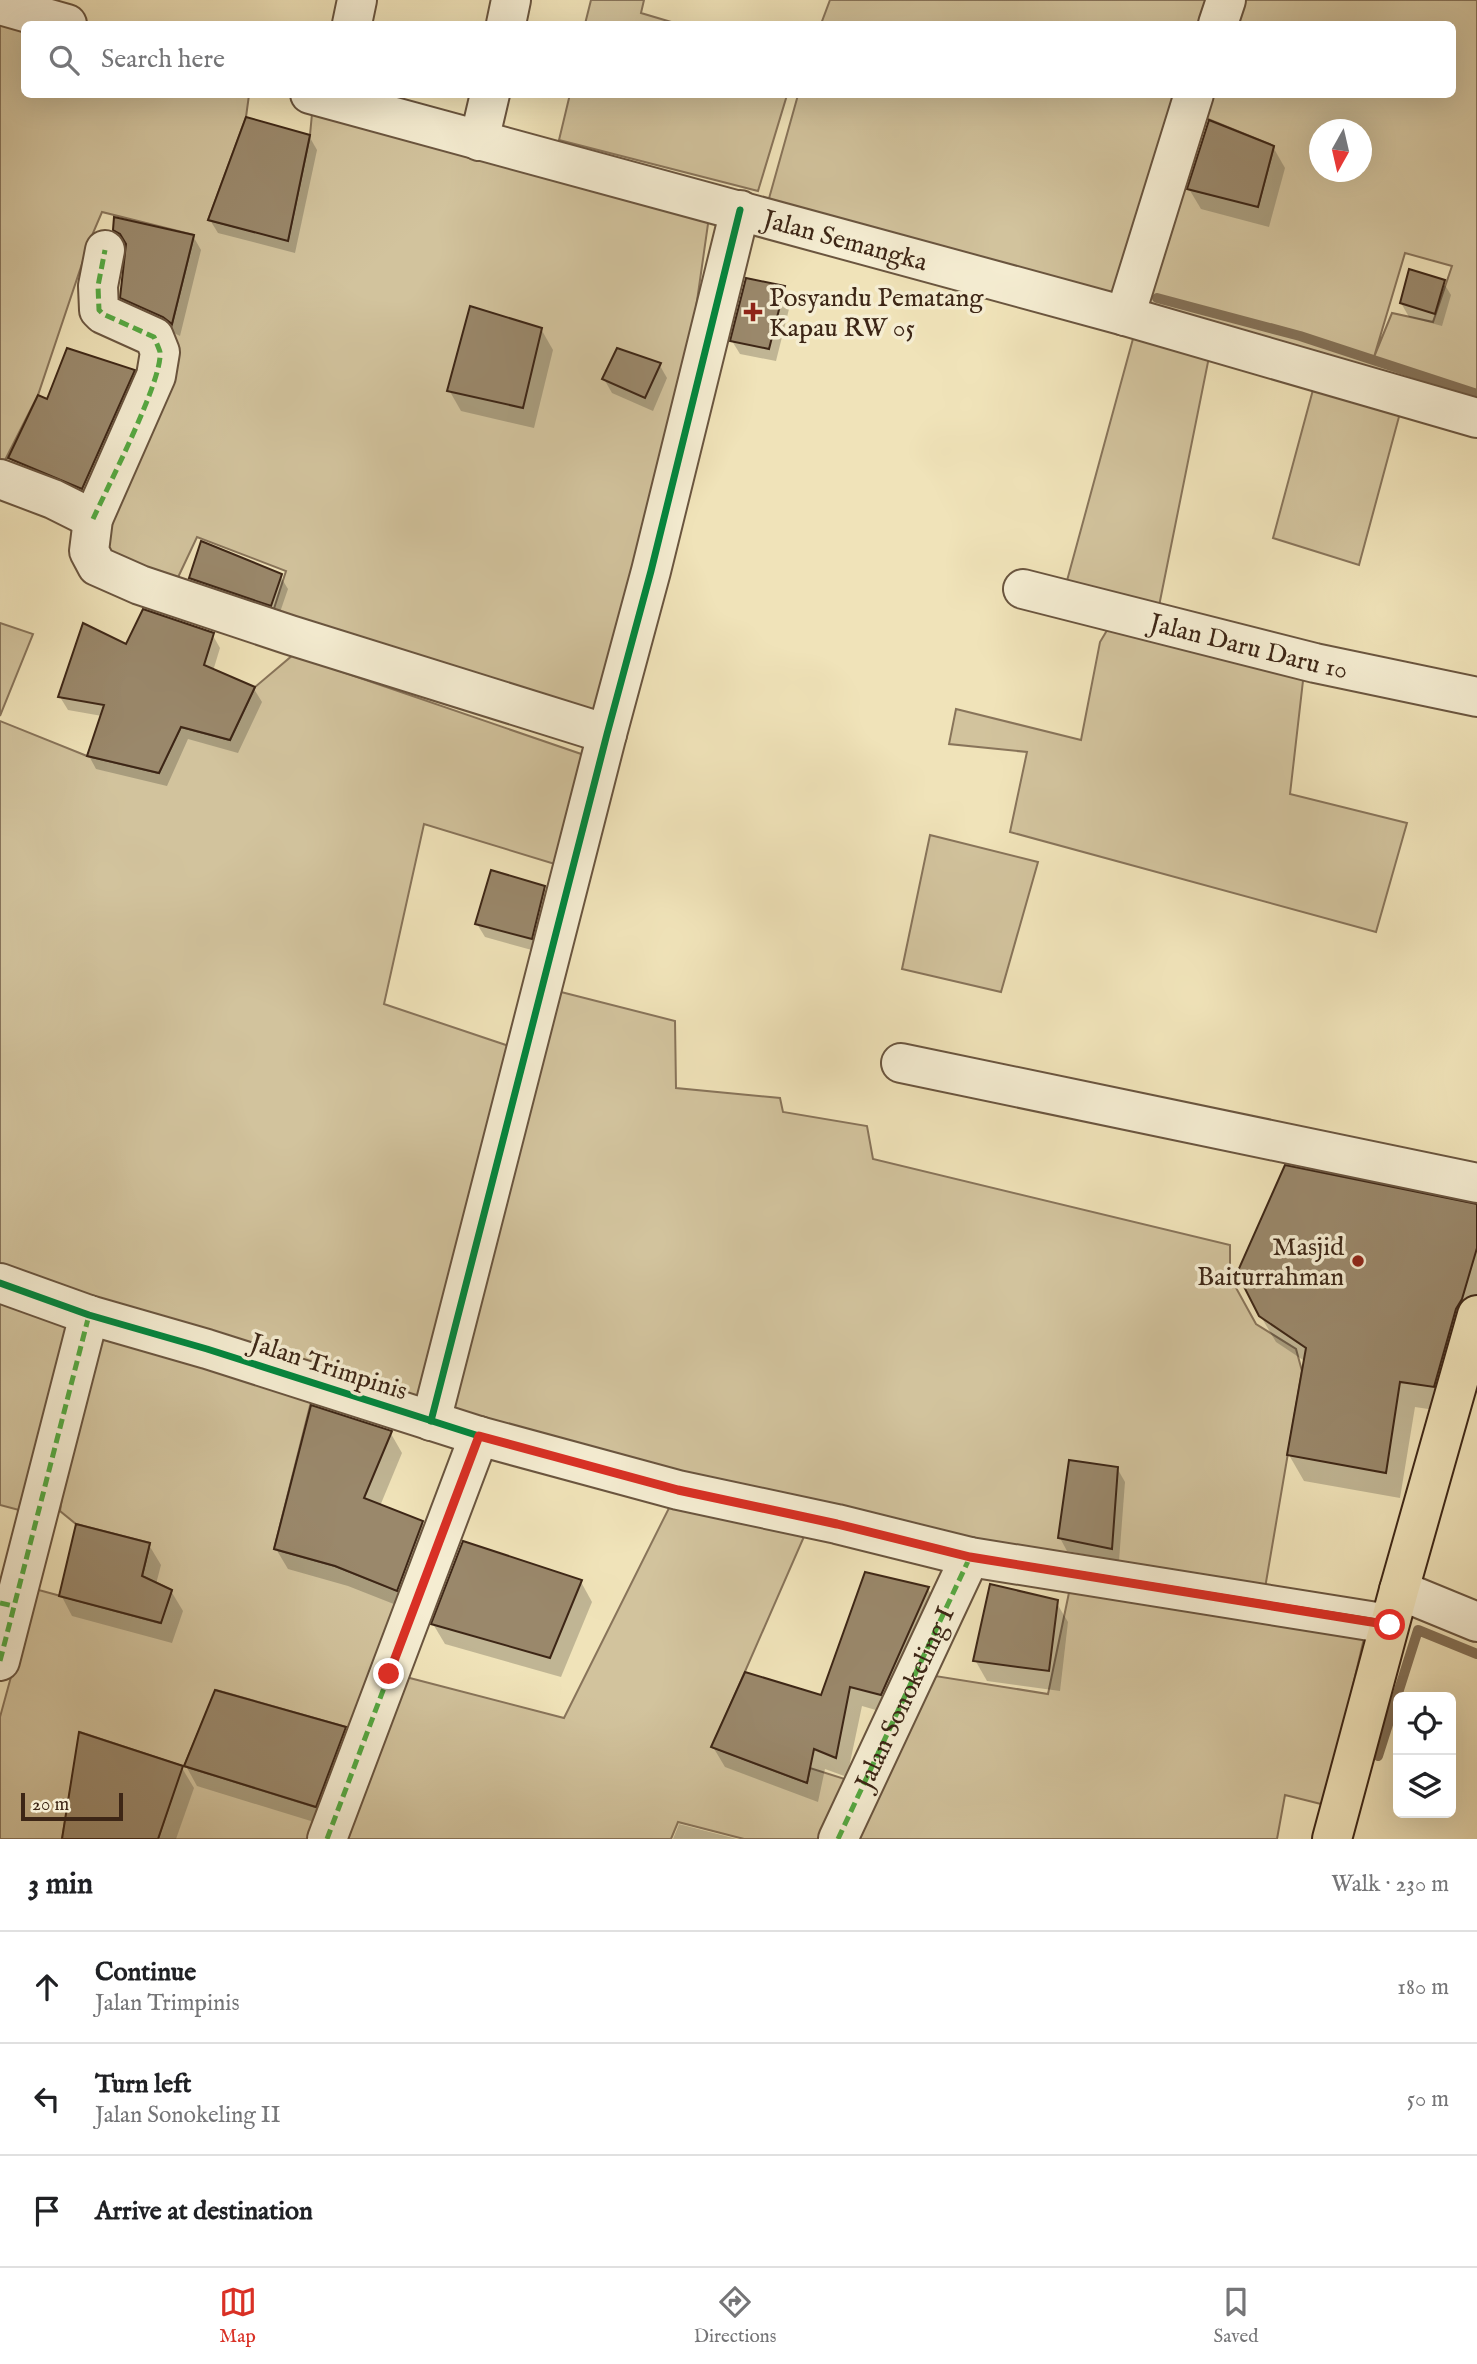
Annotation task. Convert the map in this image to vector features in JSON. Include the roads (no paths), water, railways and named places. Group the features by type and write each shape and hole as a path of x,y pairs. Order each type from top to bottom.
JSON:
{"main road":[{"path":"1332,1839 1394,1607 1477,1315"}],"street":[{"path":"353,21 357,0"},
{"path":"507,21 511,0"},
{"path":"1219,21 1226,0"},
{"path":"0,5 56,21"},
{"name":"Jalan Semangka","path":"330,98 479,141 1125,316 1477,418"},
{"path":"479,141 489,98"},
{"path":"1125,316 1193,98"},
{"path":"432,1421 651,571 740,210"},
{"path":"105,250 98,286 99,310 154,337 160,352 156,376 93,519 89,551 97,566 110,573 290,635 607,734"},
{"path":"0,479 53,499 93,519"},
{"name":"Jalan Daru Daru 10","path":"1023,589 1315,663 1477,698"},
{"path":"901,1063 1477,1183"},
{"name":"Jalan Trimpinis","path":"0,1283 89,1315 207,1349 479,1436 678,1490 837,1524 970,1557 1394,1607 1477,1622"},
{"path":"0,1661 7,1604 89,1315"},
{"path":"327,1839 479,1436"},
{"name":"Jalan Sonokeling I","path":"838,1839 970,1557"}],"waterway":[{"path":"1157,298 1300,336 1477,394"},
{"path":"1378,1756 1418,1630 1477,1654"}],"place":[{"name":"Posyandu Pematang Kapau RW 05","path":"753,312"},
{"name":"Masjid Baiturrahman","path":"1358,1261"}]}
